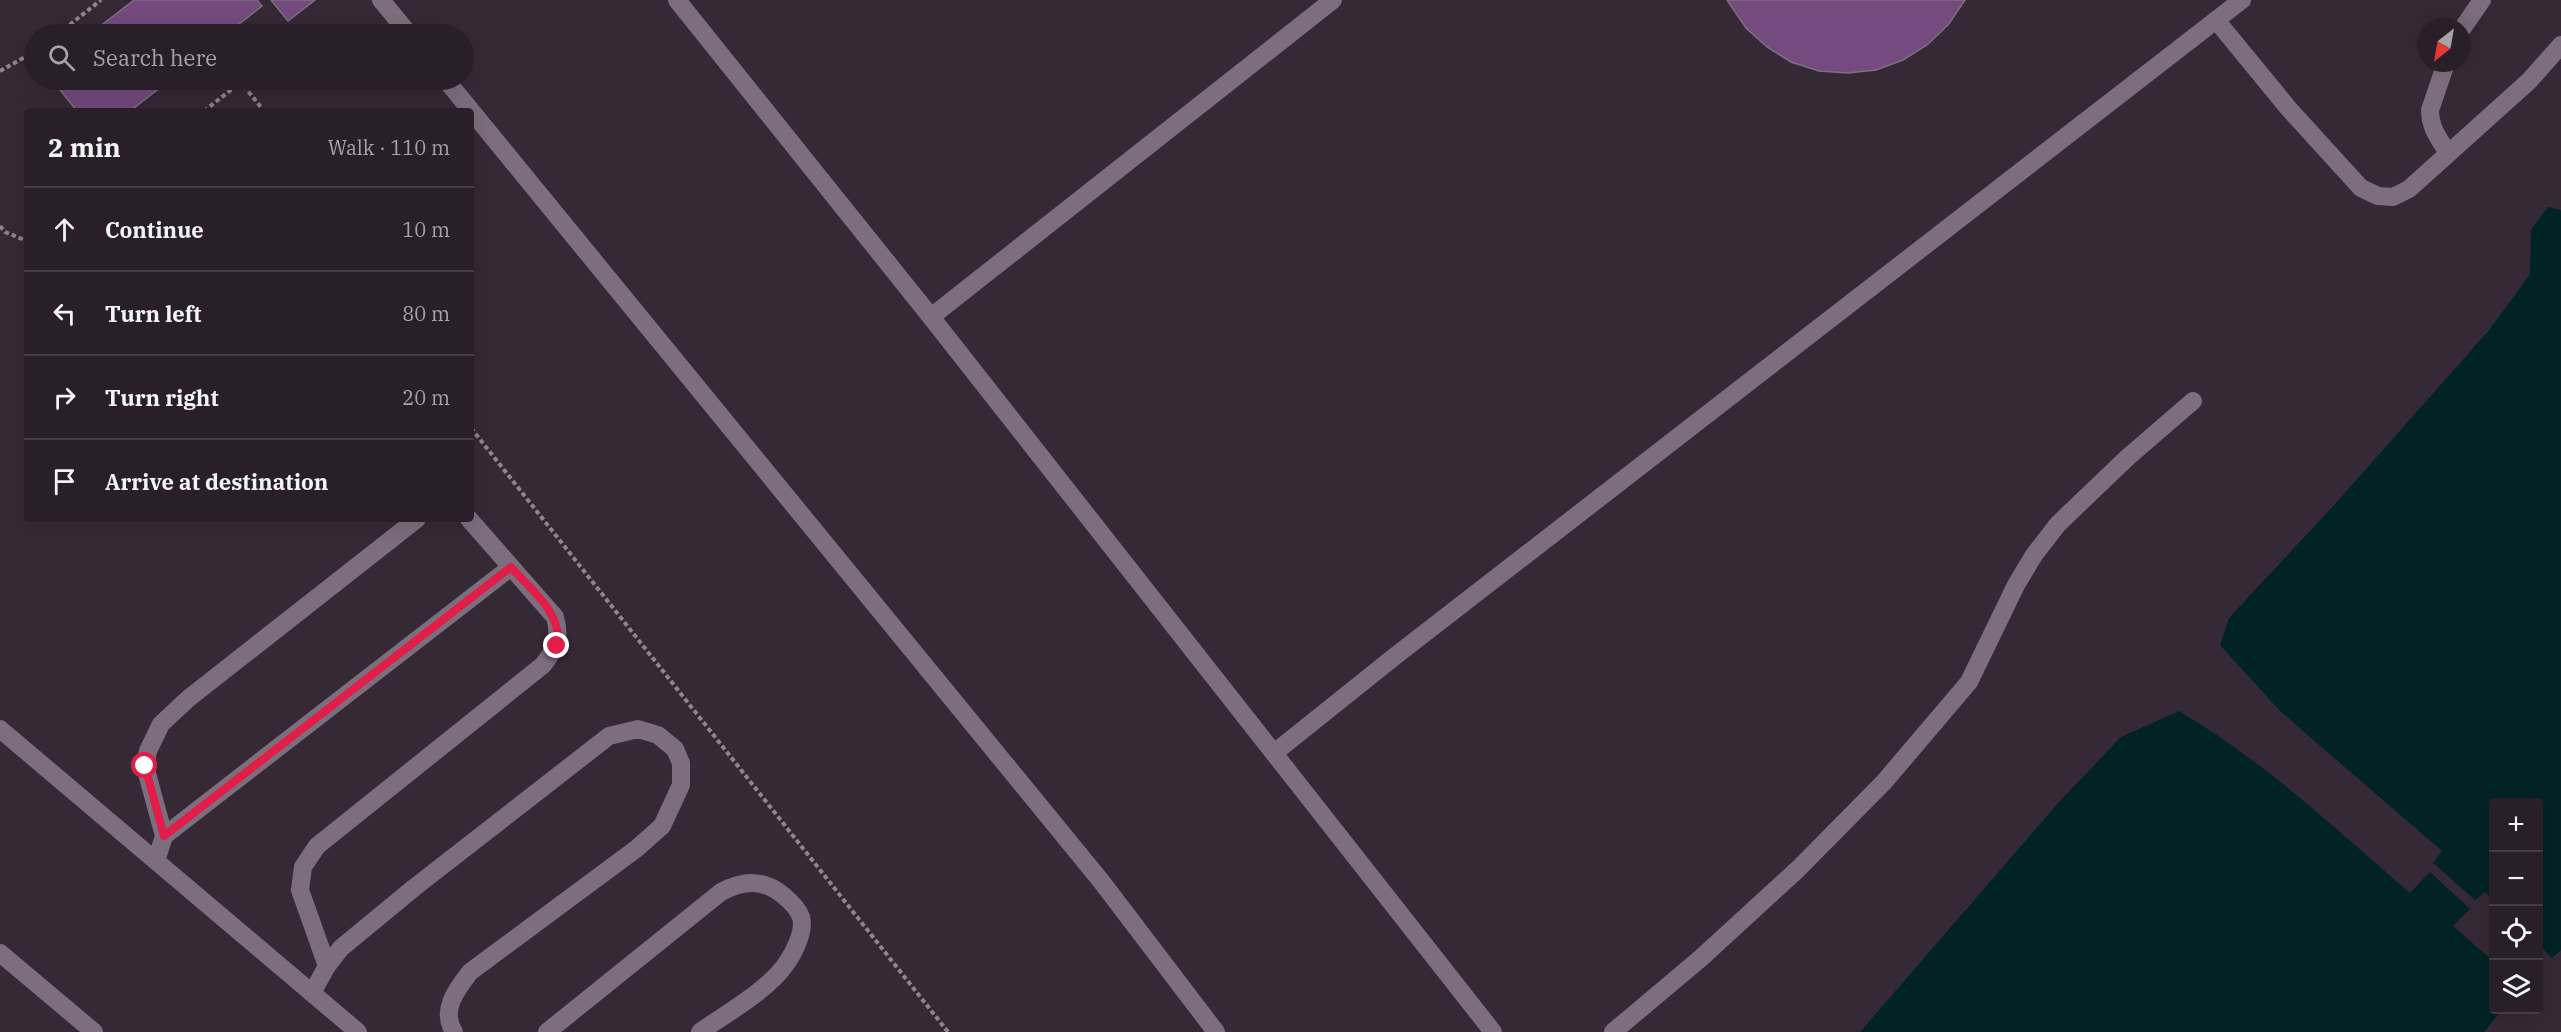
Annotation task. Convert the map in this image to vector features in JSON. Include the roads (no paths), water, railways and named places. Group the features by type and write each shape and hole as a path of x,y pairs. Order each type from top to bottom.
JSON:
{"lane":[{"path":"381,0 401,24"},
{"path":"677,0 932,317 1493,1032"},
{"path":"932,317 1333,0"},
{"path":"1274,753 1394,657 2242,0"},
{"path":"2470,18 2482,0"},
{"path":"2216,20 2289,109 2361,188 2378,196 2393,197 2409,189 2529,81 2561,45"},
{"path":"2443,72 2430,110 2430,118 2431,127 2448,153"},
{"path":"454,90 469,108"},
{"path":"474,114 1101,881 1216,1032"},
{"path":"1613,1032 1701,958 1798,869 1884,782 1969,682 2016,585 2034,555 2058,524 2193,401"},
{"path":"156,861 164,836 145,766 147,751 161,724 189,698 413,522"},
{"path":"327,966 300,890 303,867 317,846 543,665 557,646 558,629 555,617 471,522"},
{"path":"164,836 511,567"},
{"path":"0,729 358,1032"},
{"path":"312,993 327,966 341,948 415,887 609,736 638,729 658,735 675,749 681,763 681,785 662,826 636,849 470,972 452,997 449,1013 454,1032"},
{"path":"547,1032 721,892 748,882 761,883 775,888 790,901 801,918 801,933 795,947 786,964 768,983 700,1032"},
{"path":"0,953 94,1032"}]}
